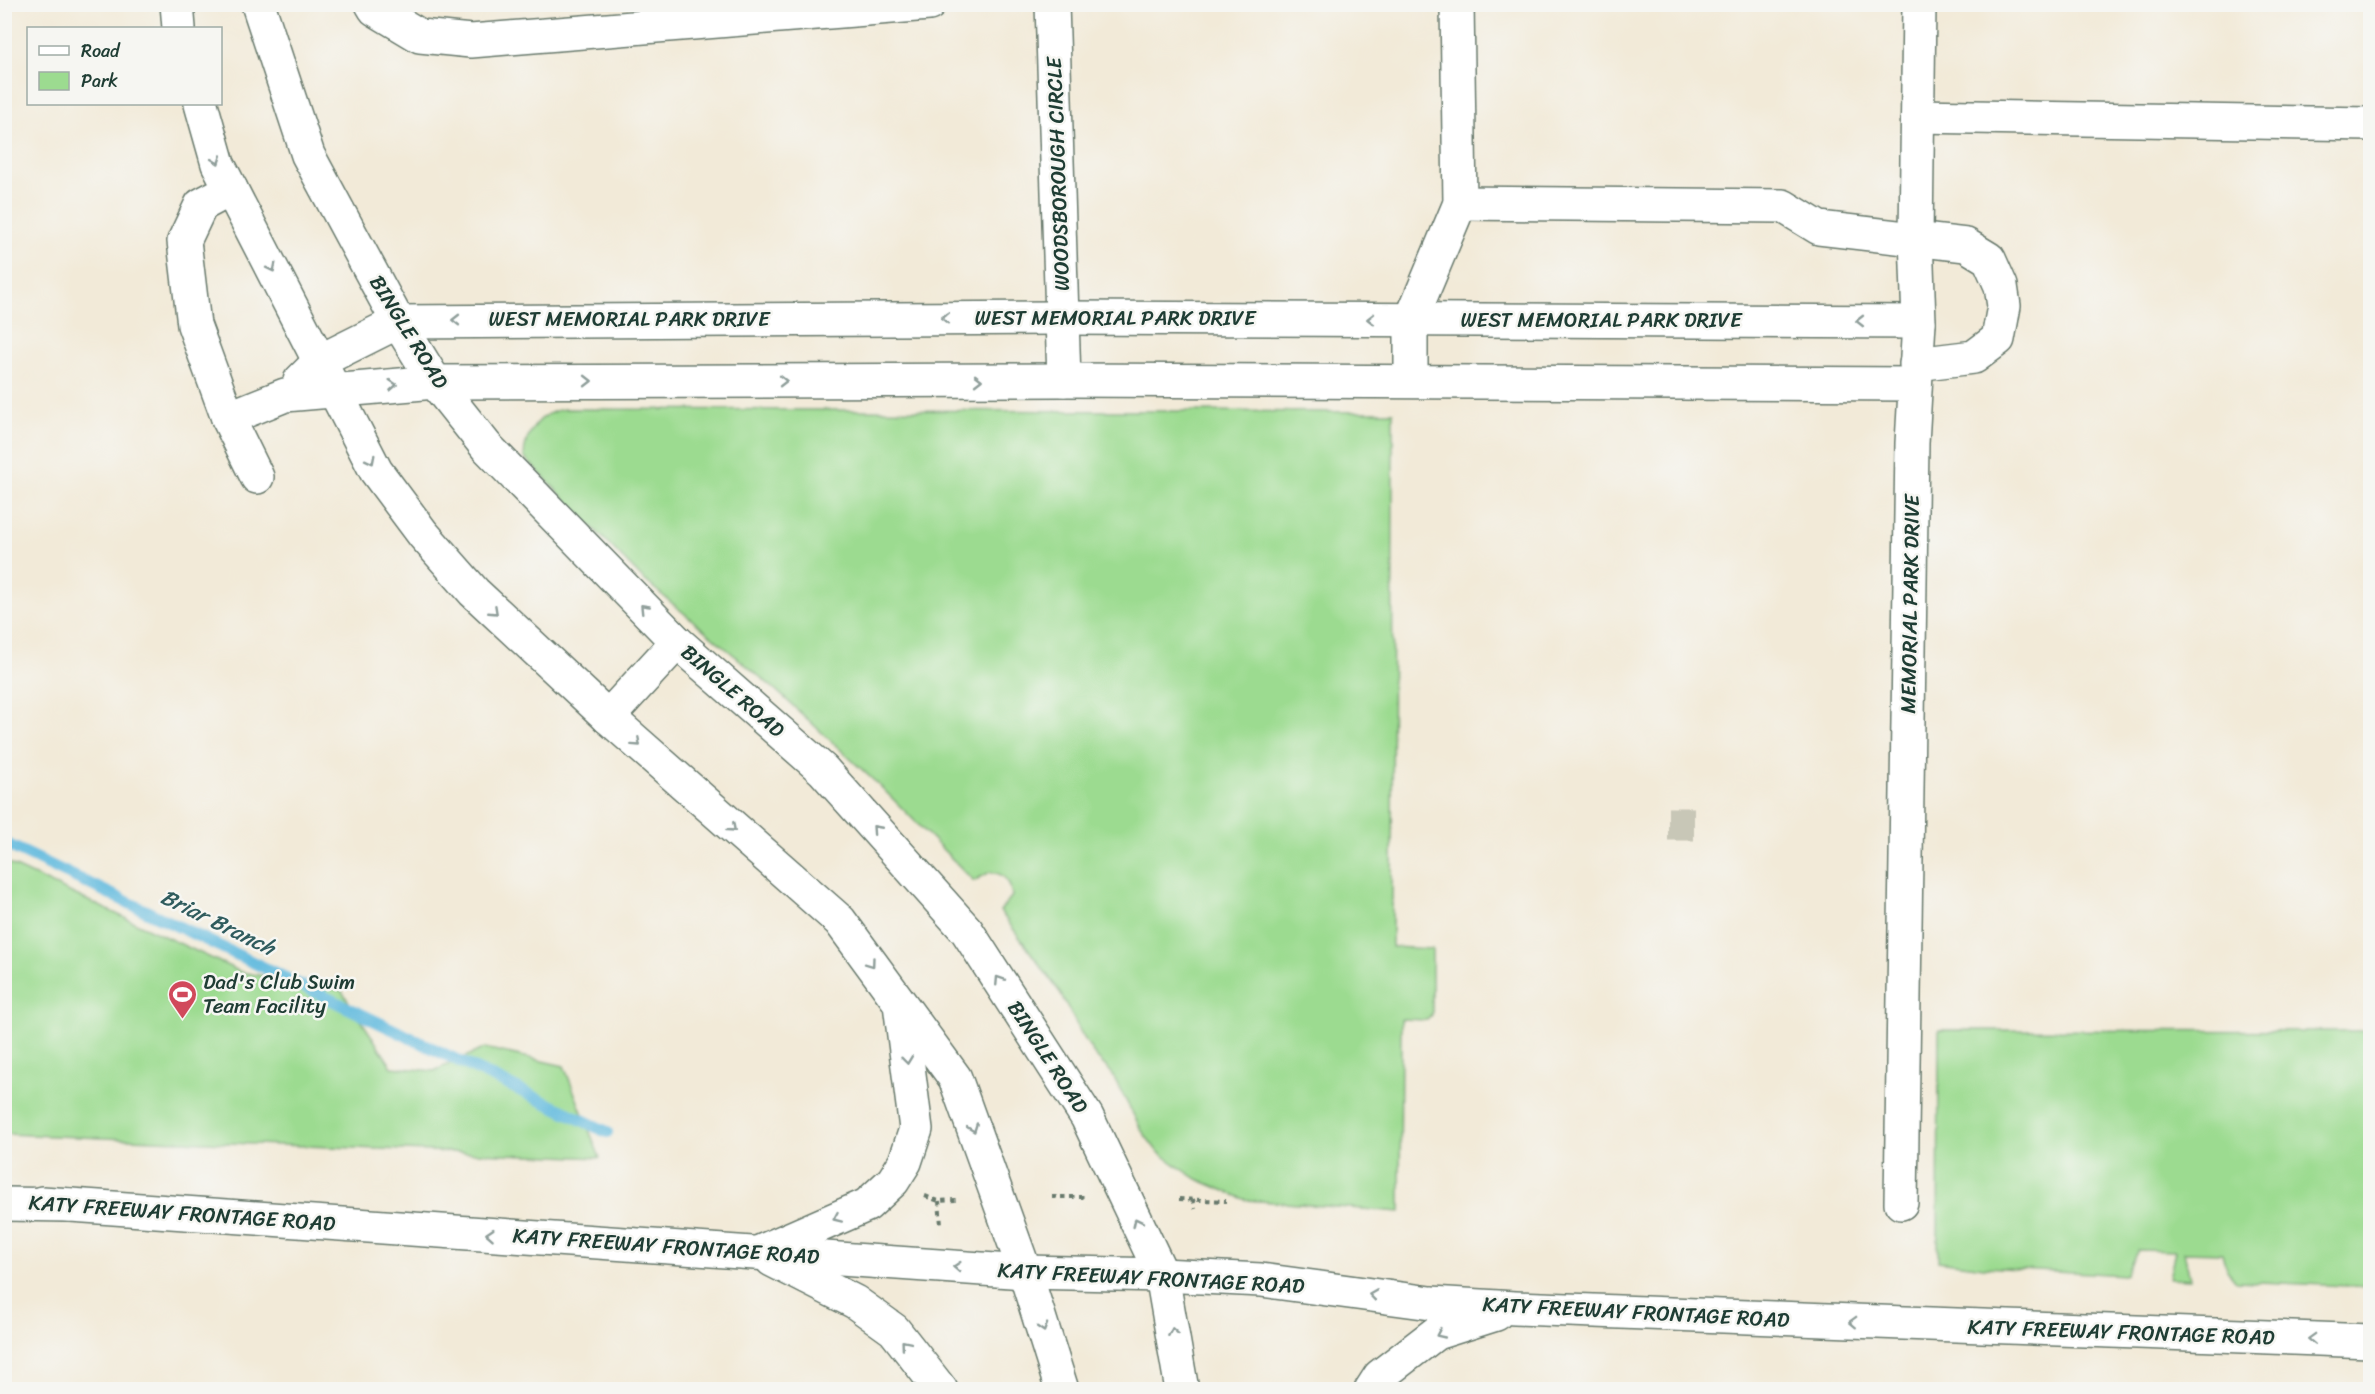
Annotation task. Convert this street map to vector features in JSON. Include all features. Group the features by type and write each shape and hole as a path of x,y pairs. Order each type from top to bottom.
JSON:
{"main road":[{"path":"177,4 179,27"},
{"name":"BINGLE ROAD","path":"258,4 308,155 398,322 435,382 486,446 677,642 823,770 967,931 1087,1117 1162,1275 1182,1389"},
{"path":"372,4 375,9 420,36 471,41 929,4"},
{"name":"WOODSBOROUGH CIRCLE","path":"1052,4 1064,380"},
{"path":"1411,380 1411,320 1460,203 1457,4"},
{"name":"MEMORIAL PARK DRIVE","path":"1901,1203 1912,442 1919,322 1916,237 1919,4"},
{"path":"201,105 218,164 334,390 376,471 423,534 474,592 608,717 840,921 955,1078 1025,1272 1062,1389"},
{"path":"1918,116 2370,124"},
{"path":"231,189 201,205 184,241 194,325 228,418 257,477"},
{"path":"228,418 285,395 435,382 1411,380 1916,374 1974,357 1998,339 2004,306 2001,286 1989,260 1966,245 1916,237 1819,228 1783,206 1460,203"},
{"name":"WEST MEMORIAL PARK DRIVE","path":"285,395 320,361 398,322 1063,318 1919,322"},
{"path":"608,717 677,642"},
{"path":"758,1253 867,1205 893,1181 905,1162 916,1129 899,1002"},
{"name":"KATY FREEWAY FRONTAGE ROAD","path":"4,1203 70,1205 1025,1272 1261,1280 1431,1303 1515,1308 2370,1341"},
{"path":"758,1253 855,1302 894,1330 941,1389"},
{"path":"1371,1389 1380,1376 1436,1334 1515,1308"}],"path":[{"path":"922,1194 939,1201 957,1200"},
{"path":"1052,1197 1094,1198"},
{"path":"1179,1199 1226,1201"},
{"path":"1194,1199 1195,1209"},
{"path":"939,1201 941,1225"}],"green space":[{"path":"564,409 1393,412 1392,947 1432,949 1432,1015 1427,1020 1401,1019 1400,1212 1246,1200 1197,1179 1157,1151 1142,1131 1111,1072 1095,1056 1059,991 1000,911 1012,896 1006,879 990,872 974,881 883,789 778,692 642,578 524,457 527,440 535,426 541,419"},
{"name":"Dad's Club Swim Team Facility","path":"5,862 241,972 341,990 392,1067 434,1071 485,1048 564,1066 600,1158 5,1134"},
{"path":"1939,1030 2370,1031 2370,1287 2236,1281 2226,1269 2222,1253 2184,1252 2190,1279 2169,1278 2175,1251 2138,1250 2125,1275 1984,1267 1938,1261"}],"waterway":[{"name":"Briar Branch","path":"4,843 607,1132"}],"tunnel":[{"path":"1668,824 1694,824"}],"place":[{"name":"Dad's Club Swim Team Facility","path":"182,1020"}]}
